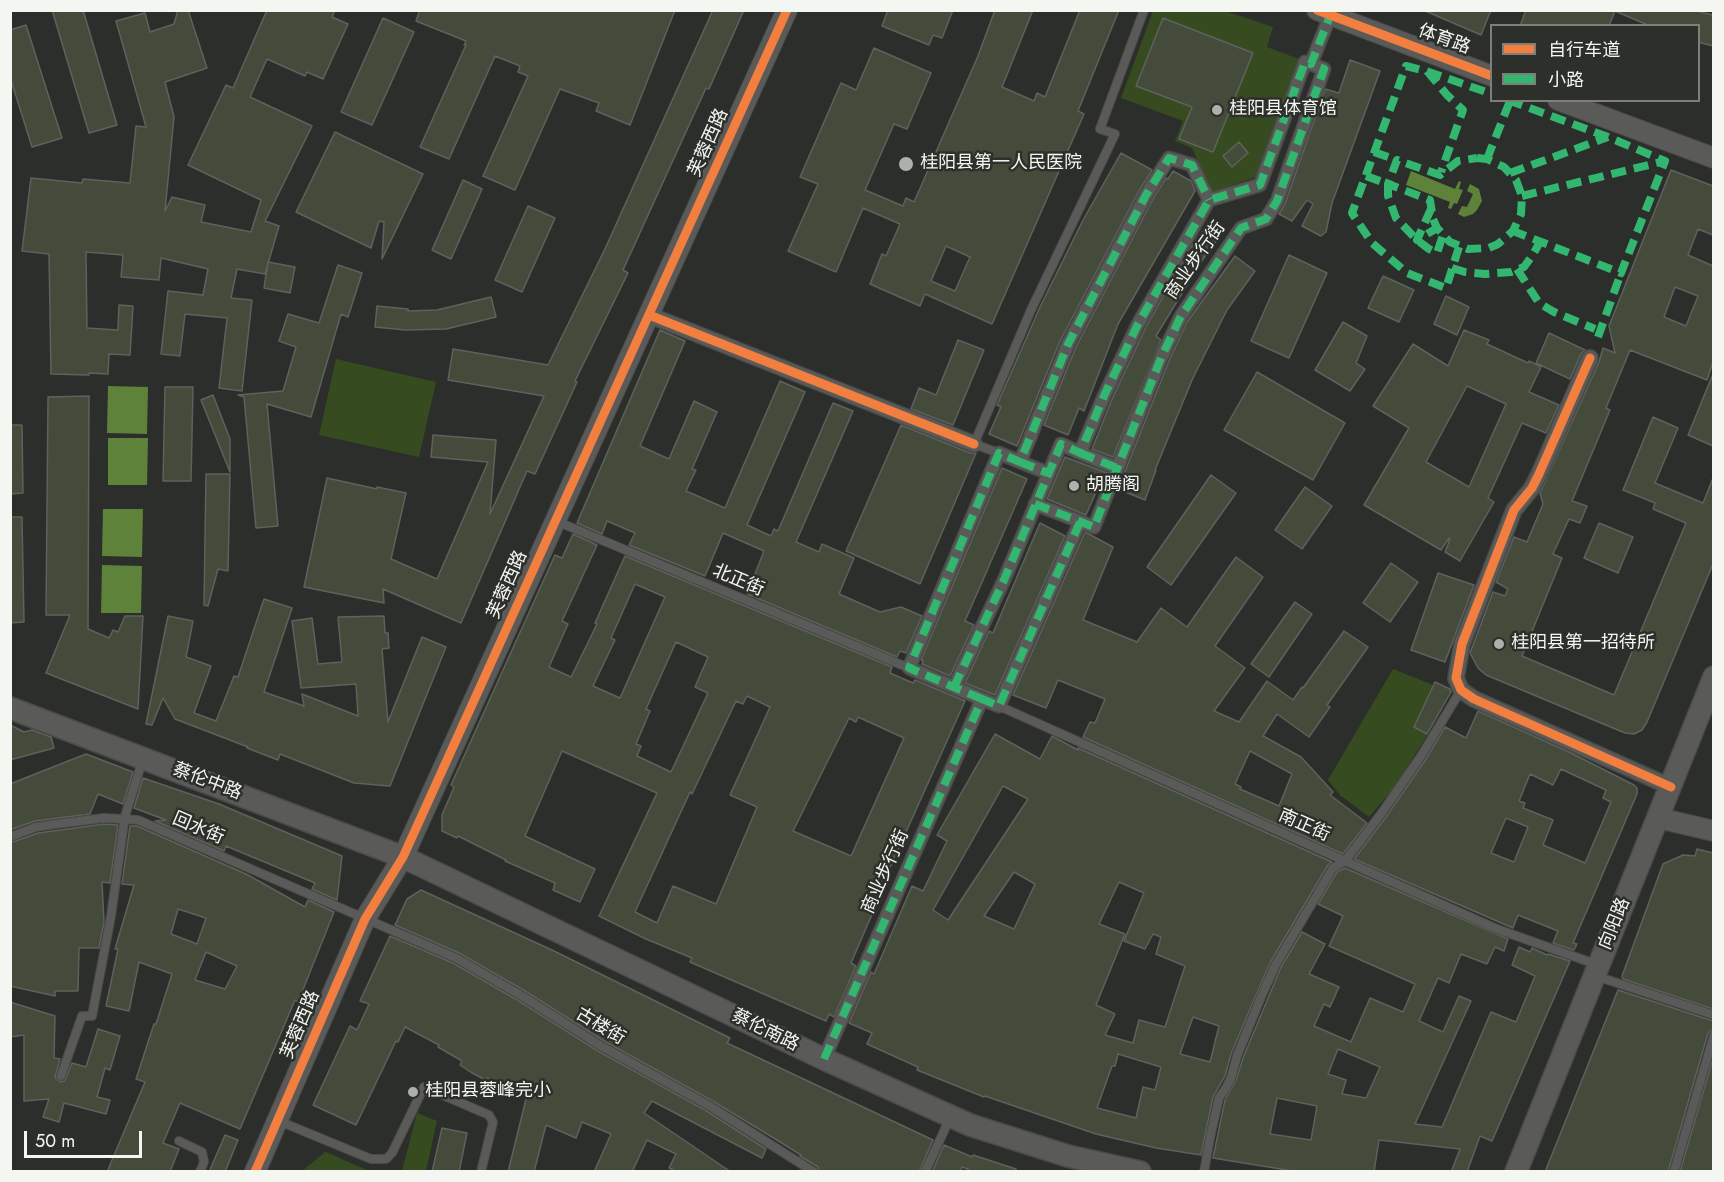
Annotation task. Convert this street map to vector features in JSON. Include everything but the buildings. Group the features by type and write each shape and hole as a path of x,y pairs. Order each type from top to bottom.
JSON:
{"main road":[{"name":"向阳路","path":"1516,1172 1713,677"},
{"name":"蔡伦中路","path":"10,708 403,856"},
{"name":"蔡伦南路","path":"403,856 824,1059 970,1125 1068,1156 1140,1172"}],"street":[{"name":"芙蓉西路","path":"255,1172 365,919 403,856 787,10"},
{"name":"商业步行街","path":"1311,64 1324,13"},
{"name":"体育路","path":"1324,13 1490,76"},
{"name":"商业步行街","path":"1080,453 1138,324 1209,200 1260,184 1305,62 1324,69 1277,201 1266,219 1241,228 1181,315 1161,358 1094,527 1080,522"},
{"path":"1563,102 1713,158"},
{"name":"商业步行街","path":"1020,462 1068,344 1146,195 1169,158 1192,165 1209,200"},
{"path":"649,315 974,444"},
{"path":"1590,358 1539,474 1532,488 1514,510 1462,644 1456,678 1461,690 1474,699 1671,787"},
{"path":"954,687 1004,580 1061,444 1117,468"},
{"path":"1035,504 1080,522 999,706 909,668 999,453 1048,473"},
{"name":"商业步行街","path":"824,1059 982,699"},
{"path":"1658,818 1713,831"}],"lane":[{"path":"999,453 974,444 1031,310 1115,134 1100,129 1144,10"},
{"name":"北正街","path":"555,521 909,668"},
{"path":"1204,1172 1219,1098 1231,1078 1237,1056 1261,997 1288,944 1334,868 1345,861 1381,814 1421,756 1461,690"},
{"name":"南正街","path":"999,706 1497,929 1713,1015"},
{"path":"61,1076 82,1016 92,1016 111,916 124,816 144,758"},
{"name":"回水街","path":"10,837 36,827 56,824 105,818 138,820 365,919"},
{"name":"古楼街","path":"365,919 456,958 601,1046 708,1105 814,1172"},
{"path":"1674,1172 1713,1035"},
{"path":"278,1120 371,1159 386,1159 392,1154 424,1087 489,1115 493,1122 481,1172"},
{"path":"925,1172 950,1116"},
{"path":"179,1141 202,1152 204,1162 200,1172"}],"shaded area":[{"name":"桂阳县体育馆","path":"1153,11 1225,11 1273,27 1267,47 1299,59 1259,176 1212,192 1192,148 1175,141 1183,121 1121,98"},
{"path":"1411,171 1455,189 1459,181 1461,182 1459,189 1463,190 1457,204 1454,203 1451,209 1448,208 1450,202 1406,185"},
{"path":"1470,184 1479,189 1482,201 1473,214 1464,217 1458,214 1462,206 1467,207 1473,194 1467,191"},
{"path":"336,359 436,382 419,457 319,435"},
{"path":"108,386 148,387 147,434 107,433"},
{"path":"108,438 148,438 147,485 108,485"},
{"path":"103,509 143,509 142,557 102,556"},
{"path":"102,565 142,566 141,613 101,613"},
{"path":"1393,669 1433,685 1414,727 1428,734 1394,788 1369,817 1340,795 1328,780"},
{"path":"417,1113 437,1121 426,1171 402,1171"},
{"path":"326,1152 369,1171 302,1171"}],"marked path":[{"path":"954,687 1004,580 1061,444 1080,453 1138,324 1209,200 1260,185 1305,62 1311,64 1330,16"},
{"path":"1035,504 1094,527 1161,358 1181,316 1241,228 1266,219 1277,201 1324,69 1311,64"},
{"path":"1459,247 1446,288 1407,273 1372,243 1352,213 1406,66 1490,93"},
{"path":"1427,71 1463,110 1441,172"},
{"path":"1487,159 1510,102"},
{"path":"1513,102 1665,161 1621,273 1513,231"},
{"path":"1510,173 1608,137"},
{"path":"1374,152 1397,160"},
{"path":"982,699 909,668 999,453 1020,462 1068,344 1146,195 1169,158 1192,165 1209,200"},
{"path":"1477,158 1487,159 1504,167 1516,180 1522,196 1521,214 1513,231 1498,244 1489,248 1468,249 1450,242 1437,228 1430,200 1388,184 1397,160 1440,175 1458,161 1477,158"},
{"path":"1522,196 1665,161"},
{"path":"1366,176 1388,184 1388,196 1396,218 1417,240 1437,253 1443,235"},
{"path":"1431,209 1417,240 1437,228"},
{"path":"1452,268 1485,274 1511,272 1524,267 1540,242"},
{"path":"1517,269 1539,303 1554,312 1595,329"},
{"path":"1598,337 1621,273"},
{"path":"1080,453 1117,468"},
{"path":"1020,462 1048,473"},
{"path":"824,1059 982,699 999,706 1080,522"}],"cycle path":[{"path":"255,1172 365,919 403,857 787,10"},
{"path":"1317,10 1490,75"},
{"path":"649,315 974,444"},
{"path":"1590,358 1539,474 1532,488 1514,510 1462,644 1456,678 1461,690 1474,699 1671,787"}],"place":[{"name":"桂阳县体育馆","path":"1217,110"},
{"name":"桂阳县第一人民医院","path":"906,164"},
{"name":"胡腾阁","path":"1074,486"},
{"name":"桂阳县第一招待所","path":"1499,644"},
{"name":"桂阳县蓉峰完小","path":"413,1092"}]}
